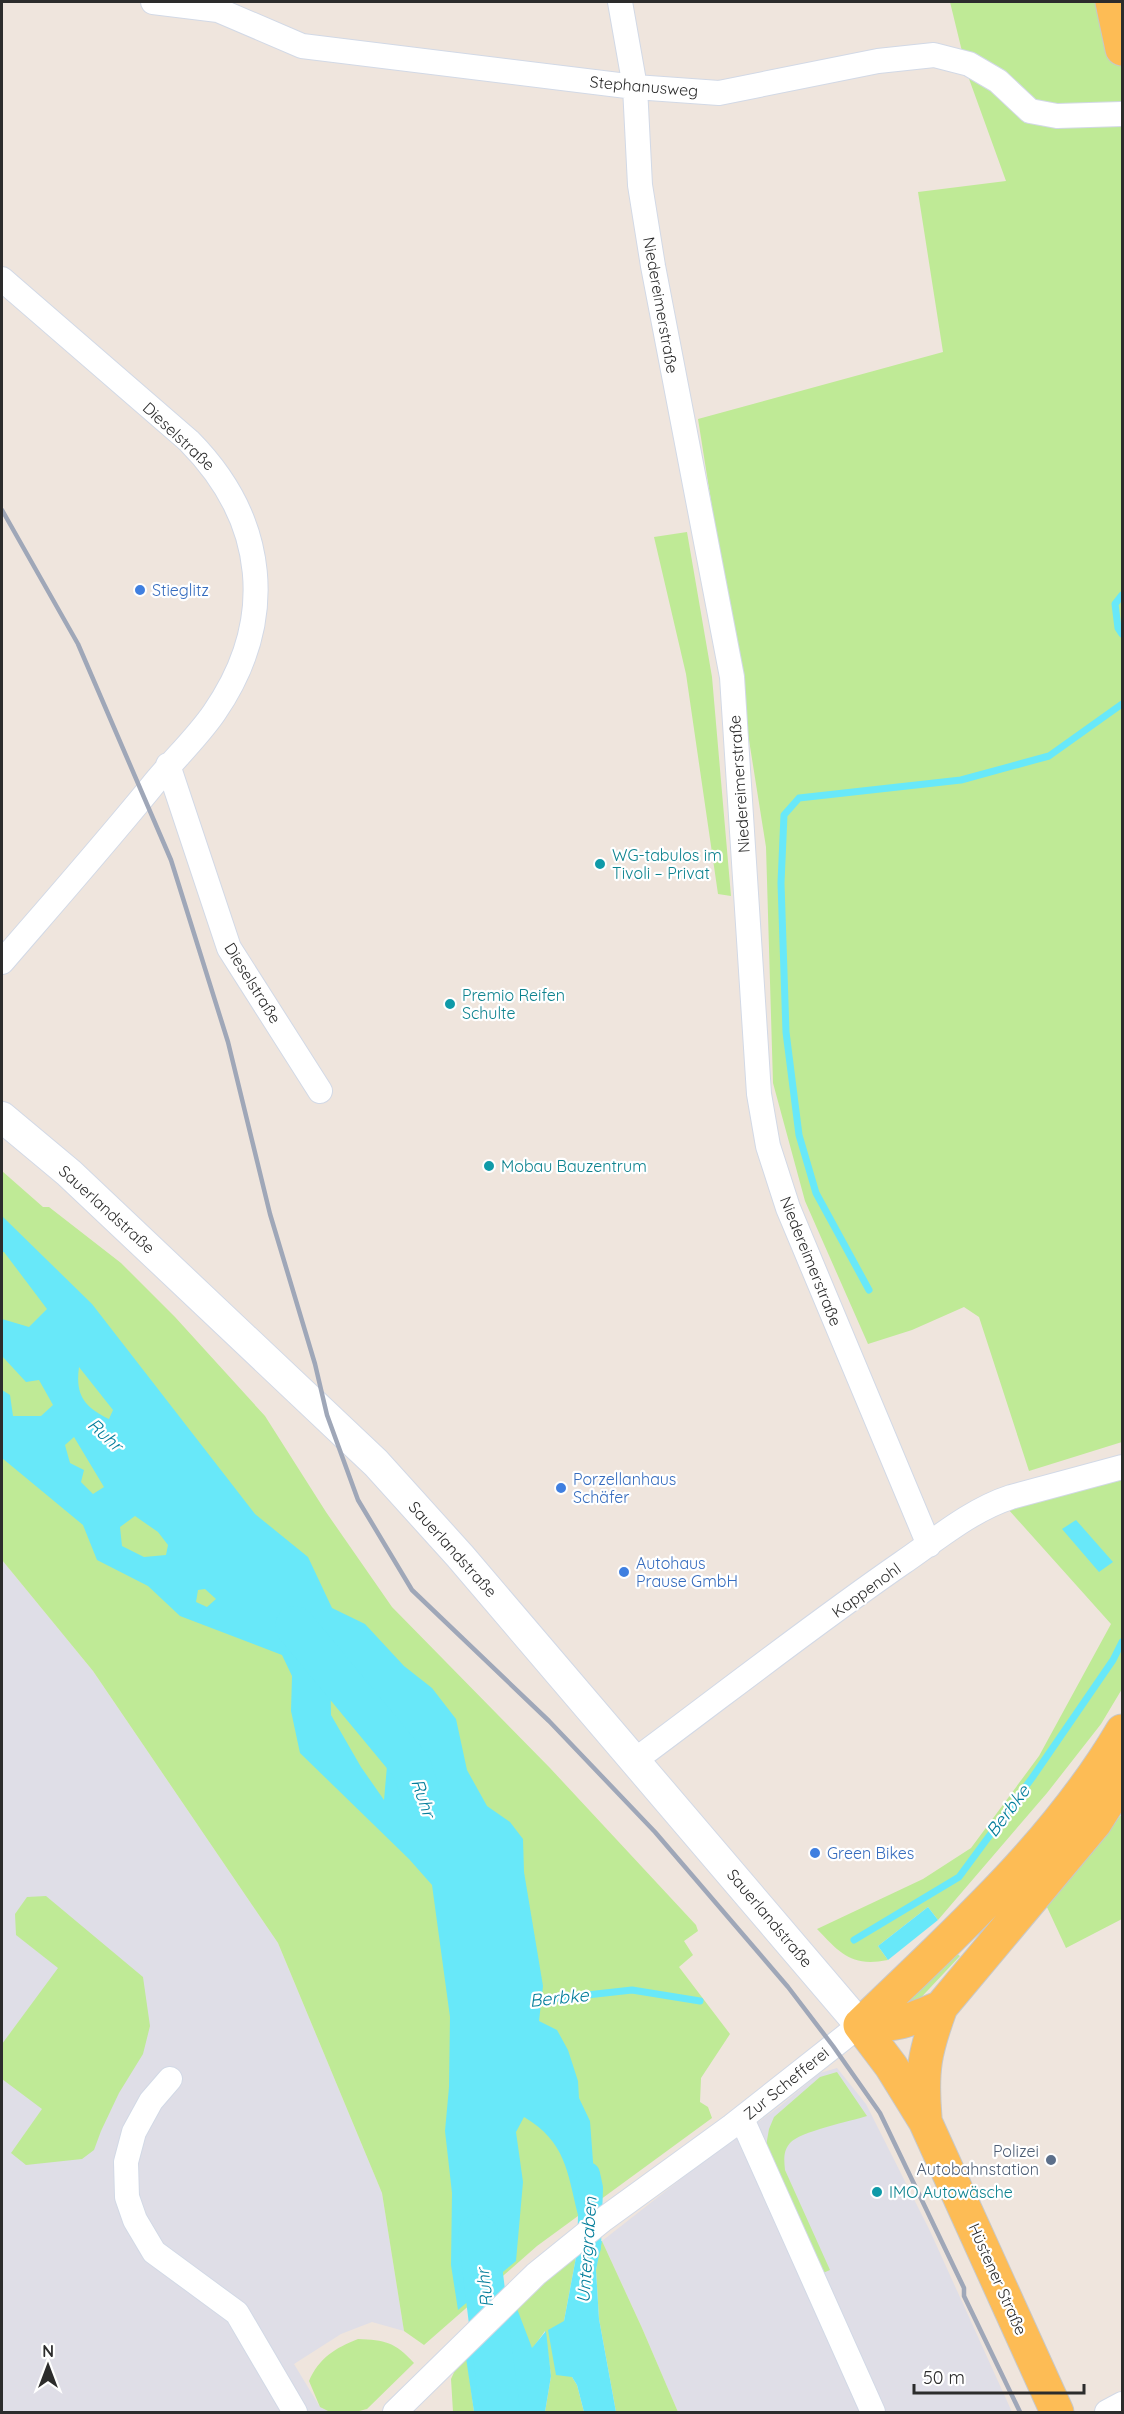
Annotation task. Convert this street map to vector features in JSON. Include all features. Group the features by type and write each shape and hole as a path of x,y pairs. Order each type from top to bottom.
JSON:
{"main road":[{"path":"1112,2 1122,49"},
{"path":"860,2025 976,1914 1073,1806 1122,1731"},
{"path":"925,2121 922,2076 924,2060 929,2038 941,2007 1095,1823 1122,1780"},
{"path":"860,2025 886,2026 901,2023 941,2007"},
{"name":"Hüstener Straße","path":"860,2025 891,2066 925,2121 1057,2412"}],"street":[{"name":"Stephanusweg","path":"153,2 218,6 302,46 635,87 719,93 878,61 934,55 969,64 998,81 1030,111 1057,116 1122,114"},
{"name":"Niedereimerstraße","path":"620,2 635,87 640,185 653,266 732,677 759,1094 768,1146 788,1208 929,1545"},
{"name":"Dieselstraße","path":"2,279 205,457 230,492 249,535 255,583 255,611 246,646 213,714 168,765 123,823 67,884 2,962"},
{"name":"Dieselstraße","path":"168,765 229,948 320,1091"},
{"name":"Sauerlandstraße","path":"2,1117 69,1173 376,1464 460,1556 860,2025"},
{"name":"Kappenohl","path":"634,1761 866,1588 973,1514 994,1503 1122,1467"},
{"name":"Zur Schefferei","path":"395,2412 536,2274 604,2219 742,2119 860,2025"},
{"path":"170,2079 151,2101 134,2132 126,2162 127,2197 135,2220 154,2252 237,2313 295,2412"},
{"path":"742,2119 873,2412"},
{"path":"1107,2412 1122,2404"}],"shaded area":[{"path":"2,1560 93,1671 278,1943 382,2193 404,2331 372,2322 341,2334 294,2364 320,2407 330,2412 2,2412"},
{"path":"837,2068 866,2104 930,2231 1012,2412 678,2412 602,2241 695,2168 779,2107 820,2073"}],"green space":[{"path":"950,2 1122,2 1122,1442 1029,1471 979,1317 964,1307 912,1330 868,1344 805,1201 773,1083 766,847 698,419 943,352 918,192 1006,181 968,76"},
{"path":"687,532 712,677 731,896 718,894 686,674 654,537"},
{"path":"2,1171 43,1207 49,1207 121,1263 175,1317 265,1416 326,1512 392,1607 550,1768 696,1925 698,1931 684,1941 693,1955 679,1967 730,2034 701,2078 700,2102 708,2107 712,2118 537,2246 424,2345 404,2331 382,2193 278,1943 93,1671 2,1560"},
{"path":"1122,1480 1122,1689 1101,1724 1047,1793 938,1920 928,1907 878,1946 888,1960 865,1962 848,1957 817,1929 923,1879 971,1848 1039,1756 1111,1624 1008,1509"},
{"path":"1122,1814 1122,1919 1066,1948 1046,1905"},
{"path":"46,1896 143,1977 150,2026 143,2054 119,2093 94,2150 82,2159 26,2165 11,2153 42,2109 2,2079 2,2044 58,1968 16,1935 15,1914 27,1897"},
{"path":"957,1954 960,1956 914,2005 905,1994"},
{"path":"837,2072 867,2116 826,2127 795,2139 786,2149 784,2156 785,2170 830,2270 823,2273 766,2146 774,2117 820,2077"},
{"path":"601,2241 678,2412 616,2412 599,2319 596,2270"},
{"path":"594,2244 577,2252 564,2321 572,2377 577,2385 584,2412 545,2412 551,2376 545,2331 532,2349 466,2351 474,2412 453,2412 451,2379 464,2350 577,2251"},
{"path":"358,2339 375,2340 395,2346 414,2363 367,2409 355,2412 330,2412 320,2407 309,2381 323,2360 342,2346"}],"water":[{"path":"2,1216 92,1304 255,1514 308,1557 332,1608 365,1624 404,1666 432,1688 456,1719 467,1770 487,1806 510,1822 523,1839 524,1872 543,1986 539,2021 557,2030 568,2050 578,2081 579,2098 590,2121 596,2202 578,2215 567,2171 557,2147 538,2127 524,2117 516,2132 523,2182 516,2261 458,2310 451,2265 452,2193 445,2131 449,2087 450,2017 432,1885 409,1859 300,1753 291,1711 292,1676 282,1655 180,1616 148,1586 97,1560 83,1525 2,1458 2,1390 10,1395 13,1416 41,1416 53,1405 39,1380 26,1382 2,1356 2,1319 29,1327 47,1309 2,1252","holes":["79,1367 113,1410 109,1419 88,1405 80,1393","74,1437 104,1487 93,1494 81,1482 84,1470 70,1463 65,1445","135,1516 158,1532 168,1545 166,1555 144,1557 122,1546 120,1527","205,1589 216,1599 207,1607 196,1602 198,1590","330,1648 377,1695 395,1736 387,1766 384,1800 361,1767 331,1715"]},
{"path":"1076,1520 1113,1562 1099,1572 1062,1529"},
{"path":"928,1907 938,1920 888,1960 878,1946"},
{"path":"602,2241 596,2270 599,2319 616,2412 584,2412 577,2385 572,2377 556,2375 548,2330 564,2321 577,2252"},
{"path":"516,2306 532,2348 546,2331 551,2376 545,2412 474,2412 465,2351"}],"waterway":[{"path":"1122,595 1115,604 1118,628 1122,634"},
{"path":"869,1290 816,1193 799,1135 786,1032 781,883 784,815 799,798 961,780 1049,756 1122,704"},
{"name":"Ruhr","path":"295,1626 411,1766 420,1792"},
{"name":"Berbke","path":"854,1940 959,1877 1032,1778 1113,1660 1122,1642"},
{"name":"Berbke","path":"533,2001 632,1990 700,2001"},
{"name":"Untergraben","path":"588,2174 591,2188 589,2247"},
{"name":"Ruhr","path":"478,2234 500,2412"}],"railway":[{"path":"2,510 78,644 171,860 228,1042 270,1214 315,1364 327,1415 358,1500 412,1590 549,1721 655,1832 788,1987 833,2046 880,2113 964,2288 964,2296 1020,2412"}],"place":[{"name":"Stieglitz","path":"140,590"},
{"name":"WG-tabulos im Tivoli – Privat","path":"600,864"},
{"name":"Premio Reifen Schulte","path":"450,1004"},
{"name":"Mobau Bauzentrum","path":"489,1166"},
{"name":"Porzellanhaus Schäfer","path":"561,1488"},
{"name":"Autohaus Prause GmbH","path":"624,1572"},
{"name":"Green Bikes","path":"815,1853"},
{"name":"Polizei Autobahnstation","path":"1051,2160"},
{"name":"IMO Autowäsche","path":"877,2192"}]}
